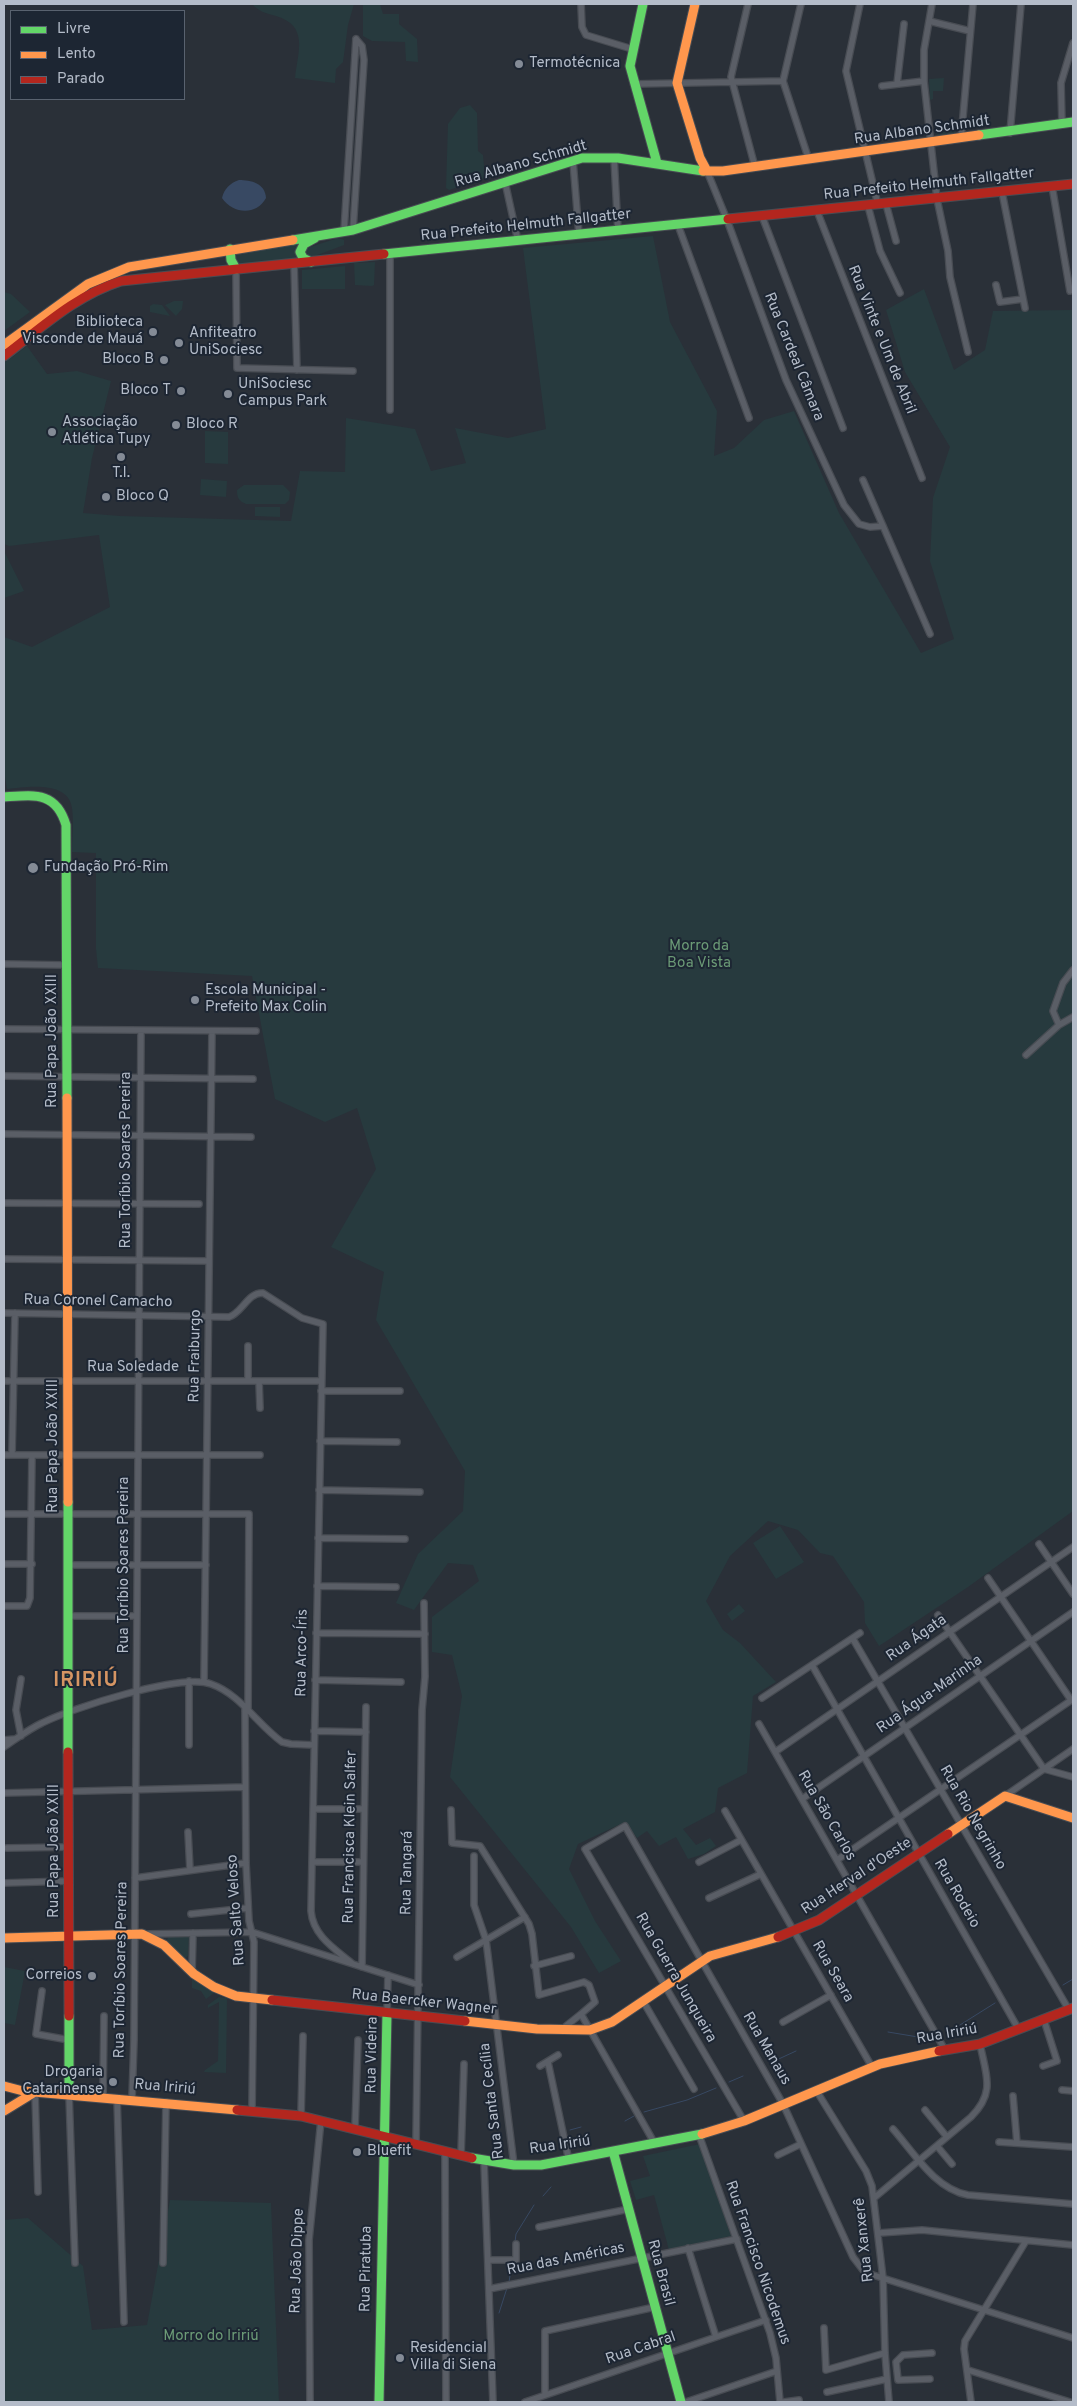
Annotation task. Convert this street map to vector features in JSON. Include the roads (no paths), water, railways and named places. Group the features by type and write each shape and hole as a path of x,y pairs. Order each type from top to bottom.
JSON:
{"main road":[{"path":"643,4 632,49 630,66 657,163"},
{"path":"695,4 677,83 700,158 707,171"},
{"name":"Rua Albano Schmidt","path":"4,346 88,284 103,276 140,264 349,231 573,161 592,157 614,157 707,171 755,167 932,144 1073,122"},
{"name":"Rua Prefeito Helmuth Fallgatter","path":"4,356 87,295 106,285 131,279 1073,184"},
{"path":"311,262 303,258 301,249 310,240 322,235"},
{"path":"230,249 231,260 236,269"},
{"name":"Rua Papa João XXIII","path":"4,797 42,796 54,802 62,812 66,825 69,2094"},
{"path":"1005,1796 1073,1818"},
{"name":"Rua Herval d'Oeste","path":"590,2030 607,2025 701,1961 724,1951 794,1932 819,1920 1005,1796"},
{"path":"4,1938 147,1934"},
{"name":"Rua Baercker Wagner","path":"147,1934 158,1940 192,1972 218,1989 254,1999 560,2031 590,2030"},
{"name":"Rua Iririú","path":"4,2086 8,2090 166,2102 301,2116 484,2161 514,2165 541,2165 699,2135 744,2121 872,2067 905,2057 980,2044 1071,2009"},
{"name":"Rua Videira","path":"383,2136 385,2129 387,2013"},
{"path":"7,2109 8,2090"},
{"path":"7,2109 35,2092"},
{"name":"Rua Piratuba","path":"380,2402 383,2136"},
{"name":"Rua Brasil","path":"613,2151 681,2402"}],"street":[{"path":"581,4 582,27 586,35 632,49"},
{"path":"748,4 732,72 732,82 755,167"},
{"path":"800,4 783,81 809,160"},
{"path":"860,4 846,71 865,152 896,241"},
{"path":"932,4 924,50 924,81 937,199 948,251 950,276 968,352"},
{"path":"961,139 973,4"},
{"path":"1010,133 1020,4"},
{"path":"929,21 970,31"},
{"path":"897,84 904,24"},
{"path":"356,38 363,51 361,102 349,231 352,102 356,38"},
{"path":"1062,125 1061,83 1073,43"},
{"path":"634,84 783,81"},
{"path":"882,86 924,81"},
{"path":"352,102 361,102"},
{"path":"614,157 618,231"},
{"path":"573,161 578,235"},
{"name":"Rua Cardeal Câmara","path":"707,171 786,380 844,506 859,524 870,527 883,526"},
{"path":"505,182 518,241"},
{"path":"1052,186 1070,291"},
{"path":"1002,192 1025,308"},
{"path":"868,206 880,251 900,293"},
{"name":"Rua Vinte e Um de Abril","path":"817,211 922,478"},
{"path":"762,216 843,428"},
{"path":"678,225 749,418"},
{"path":"390,254 390,410"},
{"path":"294,263 296,370"},
{"path":"236,269 237,368 353,372"},
{"path":"996,285 1000,302 1023,299"},
{"path":"863,480 930,634"},
{"path":"4,964 66,965"},
{"path":"1058,1025 1053,1011 1054,1004 1063,983 1073,970"},
{"path":"1026,1055 1058,1025 1073,1017"},
{"path":"4,1029 256,1031"},
{"name":"Rua Toríbio Soares Pereira","path":"132,2099 135,1933 141,1031"},
{"name":"Rua Fraiburgo","path":"204,1682 212,1031"},
{"path":"4,1076 253,1079"},
{"path":"4,1134 251,1136"},
{"path":"4,1203 199,1204"},
{"path":"4,1259 209,1261"},
{"name":"Rua Coronel Camacho","path":"4,1313 229,1317 235,1315 255,1295 263,1293 302,1318 322,1324"},
{"path":"12,1455 15,1313"},
{"name":"Rua Arco-Íris","path":"322,1324 311,1911 313,1926 321,1937 353,1964"},
{"path":"248,1346 248,1381"},
{"name":"Rua Soledade","path":"4,1380 321,1381"},
{"path":"259,1381 260,1408"},
{"path":"321,1391 400,1391"},
{"path":"320,1440 397,1442"},
{"path":"4,1455 260,1455"},
{"path":"4,1606 28,1606 32,1590 32,1455"},
{"path":"319,1490 420,1492"},
{"path":"4,1514 206,1514"},
{"name":"Rua Salto Veloso","path":"206,1514 249,1514 245,1787 246,1863 248,1908 252,1932 254,1999 252,2110"},
{"path":"318,1538 404,1539"},
{"path":"1039,1544 1073,1594"},
{"name":"Rua Ágata","path":"775,1752 1073,1547"},
{"path":"4,1564 32,1564"},
{"path":"68,1565 206,1565"},
{"path":"837,1860 1072,1699 988,1578"},
{"path":"317,1586 396,1587"},
{"name":"Rua Tangará","path":"416,2144 424,1603"},
{"name":"Rua Água-Marinha","path":"802,1799 1073,1612"},
{"path":"938,1615 1044,1768 1073,1778"},
{"path":"68,1616 137,1616"},
{"path":"316,1633 424,1634"},
{"path":"762,1698 860,1633"},
{"name":"Rua Rio Negrinho","path":"852,1639 1071,2009"},
{"name":"Rua Rodeio","path":"812,1665 1019,2030"},
{"path":"21,1679 16,1715 22,1736"},
{"path":"315,1680 401,1682"},
{"path":"4,1748 41,1723 68,1712 166,1684 189,1681 204,1682 223,1690 247,1709 282,1742 296,1745 314,1745"},
{"path":"189,1681 190,1745"},
{"name":"Rua Francisca Klein Salfer","path":"362,1967 366,1707"},
{"name":"Rua São Carlos","path":"759,1724 945,2050"},
{"path":"314,1731 366,1732"},
{"path":"4,1740 16,1740"},
{"name":"Rua Herval d'Oeste","path":"1005,1796 1073,1749"},
{"path":"4,1793 245,1787"},
{"path":"313,1809 364,1809"},
{"path":"451,1810 452,1843 480,1846 525,1917 532,1934 534,1966 539,1995 587,1983 595,2002 560,2031"},
{"name":"Rua Seara","path":"725,1811 872,2067"},
{"name":"Rua Manaus","path":"585,1848 624,1826 783,2104 853,2257 864,2270 883,2278 1073,2338"},
{"path":"188,1832 190,1870"},
{"path":"699,1862 741,1840"},
{"path":"7,1848 69,1847"},
{"name":"Rua Guerra Junqueira","path":"585,1848 744,2121"},
{"name":"Rua Santa Cecília","path":"474,1856 474,1905 486,1940 514,2165"},
{"path":"312,1862 364,1862"},
{"path":"135,1878 246,1863"},
{"path":"710,1898 761,1874"},
{"path":"4,1883 69,1881"},
{"path":"191,1914 248,1908"},
{"path":"457,1957 525,1917"},
{"path":"147,1934 252,1932 419,1985"},
{"path":"192,1972 193,1933"},
{"path":"534,1966 571,1956"},
{"name":"Rua Videira","path":"387,2013 388,1975"},
{"path":"42,1991 36,2034 69,2040"},
{"path":"783,2022 831,1995"},
{"path":"643,2001 694,2089"},
{"path":"581,2014 656,2144"},
{"path":"103,2097 104,2016"},
{"path":"1043,2066 1057,2061 1044,2020"},
{"path":"301,2116 303,2036"},
{"path":"355,2128 358,2040"},
{"path":"874,2198 976,2112 986,2096 988,2081 980,2044"},
{"path":"540,2066 558,2055"},
{"path":"548,2062 570,2161"},
{"path":"461,2155 464,2064"},
{"name":"Rua Xanxerê","path":"816,2090 866,2171 874,2198 883,2278 885,2354 889,2402"},
{"path":"1062,2090 1073,2091"},
{"path":"35,2092 38,2192"},
{"path":"69,2094 75,2262"},
{"path":"1013,2096 1017,2143"},
{"path":"117,2098 124,2322"},
{"path":"163,2263 166,2102"},
{"path":"925,2110 947,2137"},
{"name":"Rua João Dippe","path":"310,2402 309,2240 321,2120"},
{"path":"892,2129 940,2183 960,2193 1073,2204"},
{"name":"Rua Francisco Nicodemus","path":"699,2135 766,2320 777,2371 780,2402"},
{"path":"999,2142 1073,2147"},
{"path":"778,2156 801,2144"},
{"path":"936,2146 952,2164"},
{"path":"445,2151 446,2402"},
{"path":"484,2161 494,2402"},
{"path":"539,2227 629,2209"},
{"path":"879,2233 922,2230 1073,2245"},
{"name":"Rua das Américas","path":"489,2289 736,2238"},
{"path":"971,2402 965,2341 1026,2241"},
{"path":"488,2260 516,2260 516,2244"},
{"path":"688,2248 716,2337"},
{"path":"546,2395 545,2331 655,2307"},
{"name":"Rua Cabral","path":"525,2402 766,2320"},
{"path":"824,2328 826,2370 885,2354"},
{"path":"930,2379 901,2381 896,2377 896,2365 897,2359 903,2355 932,2353"},
{"path":"886,2366 896,2365"},
{"path":"968,2370 1070,2402"},
{"path":"686,2402 777,2371"},
{"path":"827,2392 887,2378"},
{"path":"784,2402 798,2400"}],"water":[{"path":"239,180 257,183 263,189 266,198 262,204 251,210 244,211 232,207 222,198 226,189"}],"waterway":[{"path":"1063,1985 1073,1979"},
{"path":"960,2025 995,2003"},
{"path":"888,2032 918,2037"},
{"path":"770,2063 796,2051"},
{"path":"729,2082 743,2076"},
{"path":"644,2112 687,2100 716,2088"},
{"path":"625,2121 634,2116"},
{"path":"570,2130 581,2127"},
{"path":"543,2196 551,2187"},
{"path":"515,2242 516,2234 534,2205"},
{"path":"509,2282 512,2263"},
{"path":"499,2313 507,2288"}],"place":[{"name":"Termotécnica","path":"519,64"},
{"name":"Biblioteca Visconde de Mauá","path":"153,332"},
{"name":"Anfiteatro UniSociesc","path":"179,343"},
{"name":"Bloco B","path":"164,360"},
{"name":"Bloco T","path":"181,391"},
{"name":"UniSociesc Campus Park","path":"228,394"},
{"name":"Bloco R","path":"176,425"},
{"name":"Associação Atlética Tupy","path":"52,432"},
{"name":"T.I.","path":"121,457"},
{"name":"Bloco Q","path":"106,497"},
{"name":"Fundação Pró-Rim","path":"33,868"},
{"name":"Escola Municipal - Prefeito Max Colin","path":"195,1000"},
{"name":"Correios","path":"92,1976"},
{"name":"Drogaria Catarinense","path":"113,2082"},
{"name":"Bluefit","path":"357,2152"},
{"name":"Residencial Villa di Siena","path":"400,2358"}],"district":[{"name":"IRIRIÚ","path":"86,1682"}],"park label":[{"name":"Morro da Boa Vista","path":"699,956"},
{"name":"Morro do Iririú","path":"211,2337"}]}
